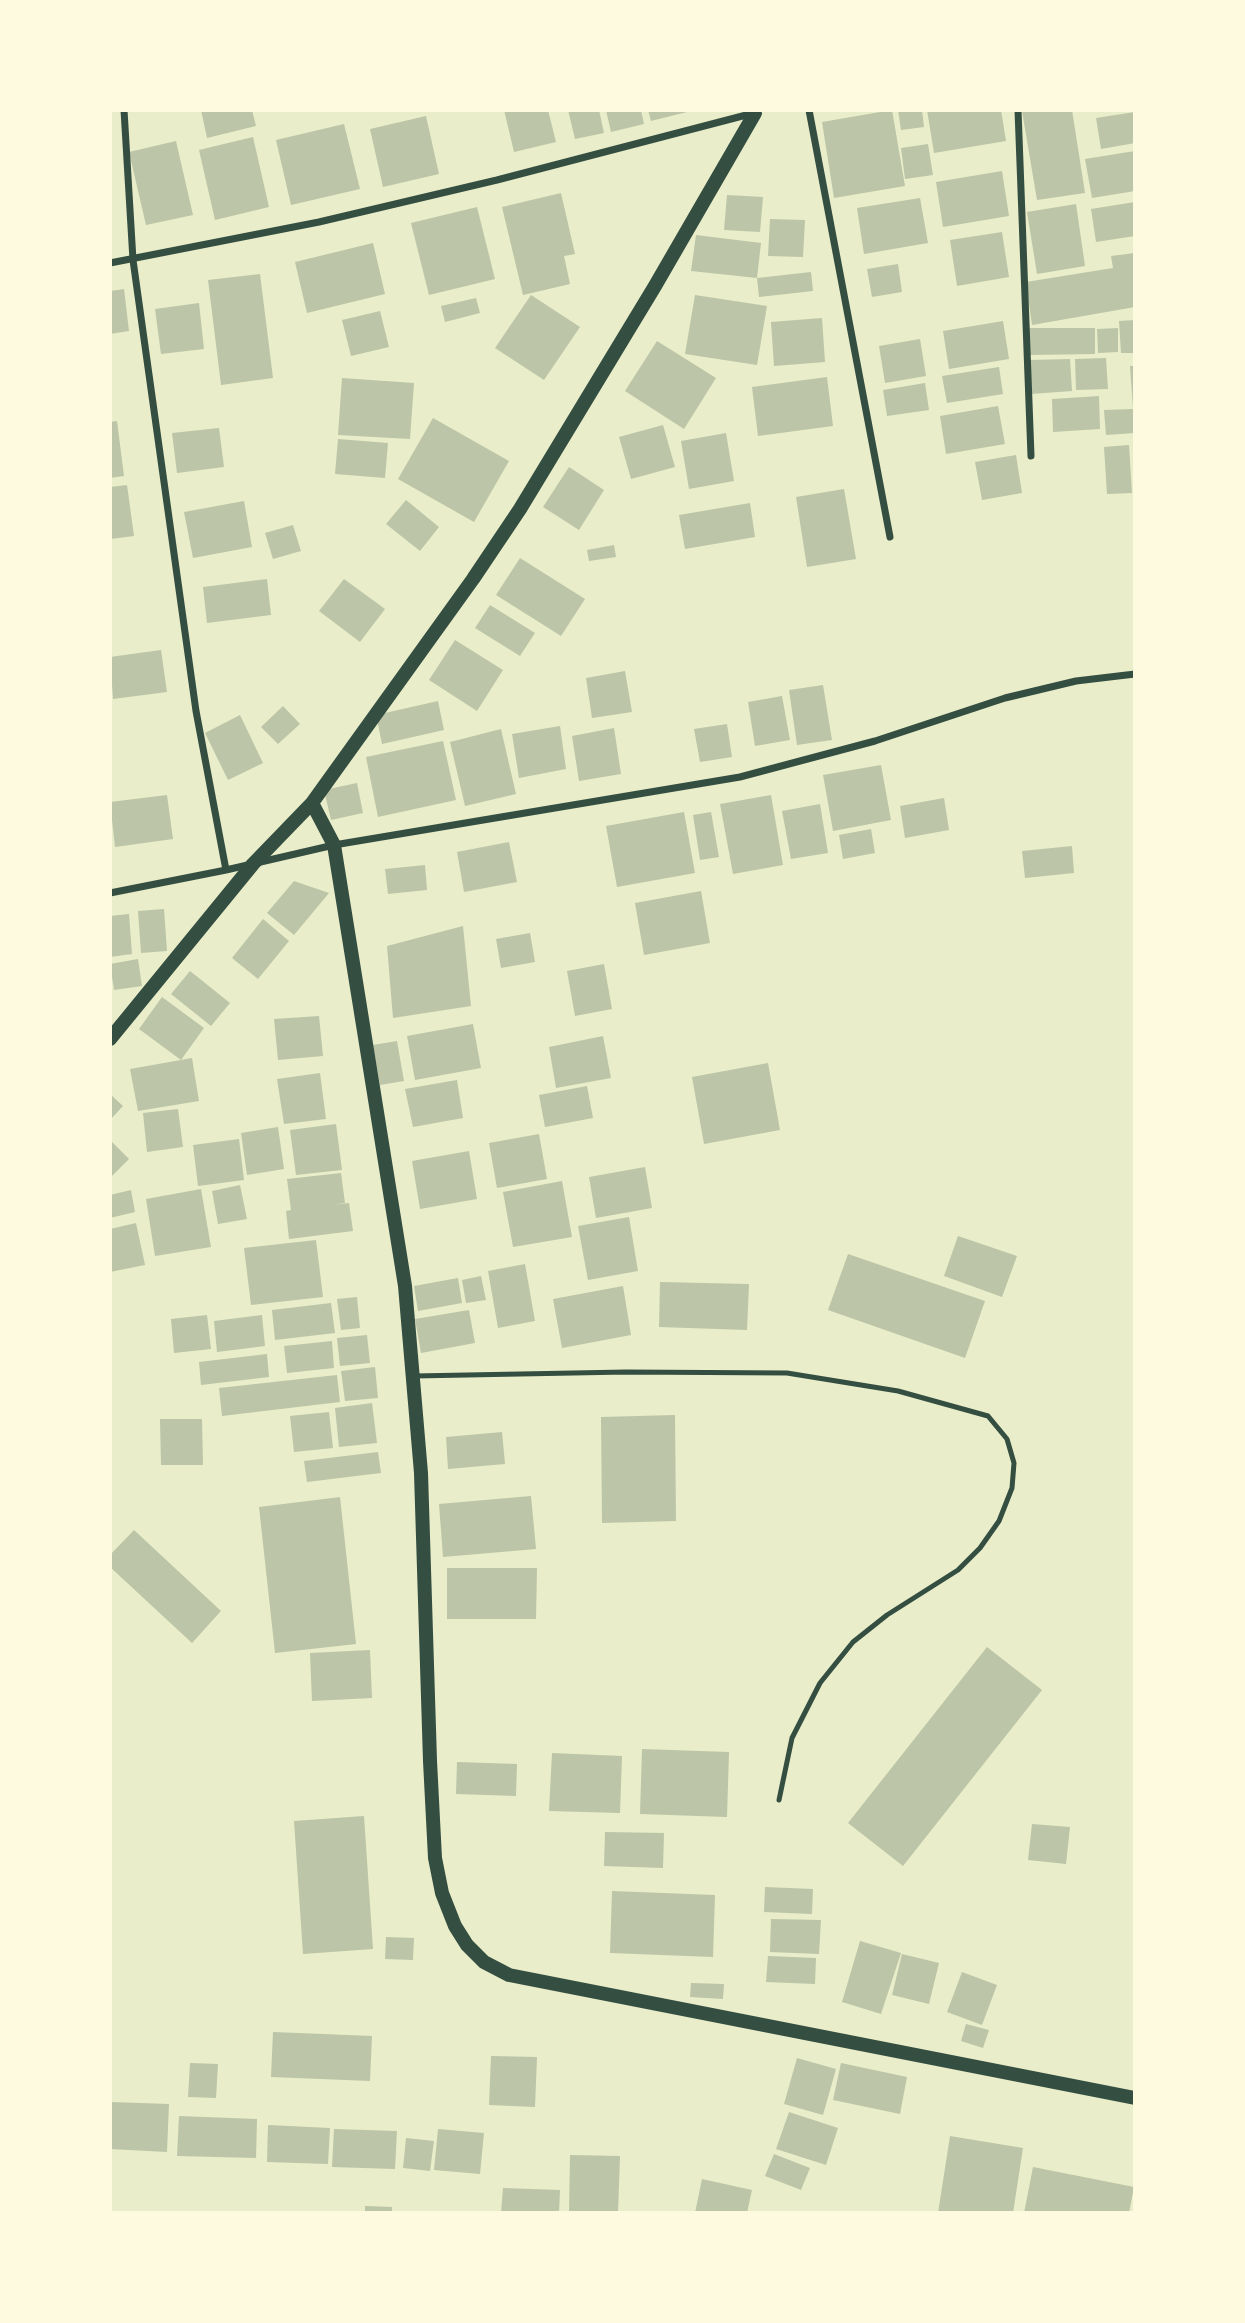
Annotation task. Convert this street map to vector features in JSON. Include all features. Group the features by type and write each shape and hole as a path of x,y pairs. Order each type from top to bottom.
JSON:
{"main road":[{"path":"110,1039 253,864 312,803 473,579 520,509 655,286 755,112"},
{"path":"312,803 334,845 405,1286 421,1473 435,1858 442,1893 455,1926 467,1945 484,1962 509,1975 1135,2098"}],"street":[{"path":"124,110 133,260 197,711 226,870"},
{"path":"809,110 890,537"},
{"path":"1018,110 1031,456"},
{"path":"110,263 319,222 497,180 755,112"},
{"path":"110,893 334,845 740,777 874,741 1005,698 1076,681 1135,674"}],"lane":[{"path":"414,1377 626,1372 787,1373 898,1391 988,1416 1007,1439 1014,1463 1012,1488 999,1521 980,1548 958,1570 887,1615 853,1642 820,1683 792,1738 779,1800"}],"building":[{"path":"201,110 252,110 256,126 207,138"},
{"path":"504,110 548,110 556,142 514,152"},
{"path":"568,110 599,110 604,133 575,139"},
{"path":"606,110 641,110 644,124 611,132"},
{"path":"648,110 691,110 691,111 651,121"},
{"path":"892,110 905,186 834,198 822,122"},
{"path":"898,110 922,110 924,127 901,130"},
{"path":"927,110 1001,110 1006,141 934,153"},
{"path":"1072,110 1085,193 1037,200 1022,111"},
{"path":"1135,112 1135,143 1101,149 1096,118"},
{"path":"426,116 439,174 383,187 370,129"},
{"path":"344,124 360,189 291,205 276,140"},
{"path":"253,137 269,207 215,220 199,150"},
{"path":"176,141 193,215 146,225 129,152"},
{"path":"928,144 933,175 905,179 901,148"},
{"path":"1135,151 1135,191 1092,198 1085,159"},
{"path":"1002,171 1009,216 943,227 936,182"},
{"path":"561,193 575,254 564,256 570,284 523,295 502,207"},
{"path":"727,195 763,197 760,232 724,230"},
{"path":"920,198 928,243 864,254 857,208"},
{"path":"1135,202 1135,236 1096,242 1091,209"},
{"path":"1076,204 1085,266 1037,274 1027,212"},
{"path":"477,207 495,279 429,295 411,223"},
{"path":"770,219 805,220 803,257 768,256"},
{"path":"1002,232 1009,277 957,286 950,240"},
{"path":"696,235 761,243 757,278 691,271"},
{"path":"373,243 385,294 307,313 295,262"},
{"path":"1135,253 1135,307 1032,325 1026,282 1113,268 1111,256"},
{"path":"898,264 902,292 872,297 867,269"},
{"path":"811,272 813,291 759,297 757,278"},
{"path":"260,274 273,378 221,385 208,280"},
{"path":"124,289 129,331 110,334 110,291"},
{"path":"531,295 580,327 544,380 495,348"},
{"path":"695,295 767,306 757,365 685,354"},
{"path":"476,298 480,313 445,322 441,306"},
{"path":"199,303 204,349 161,354 155,309"},
{"path":"380,311 389,347 351,356 342,320"},
{"path":"822,318 825,362 774,366 771,322"},
{"path":"1135,320 1135,353 1121,353 1119,321"},
{"path":"1003,321 1009,359 949,369 943,331"},
{"path":"1029,328 1095,328 1095,354 1029,355"},
{"path":"1118,328 1118,352 1098,353 1097,329"},
{"path":"920,339 926,376 885,383 879,346"},
{"path":"657,341 716,378 684,429 625,391"},
{"path":"1106,358 1108,389 1076,390 1075,359"},
{"path":"1070,359 1072,391 1031,394 1030,360"},
{"path":"1130,366 1135,366 1135,433 1106,435 1104,410 1133,409"},
{"path":"999,367 1003,394 947,403 942,376"},
{"path":"827,377 833,426 758,436 752,387"},
{"path":"342,378 414,383 410,439 338,435"},
{"path":"925,383 929,410 887,416 883,390"},
{"path":"1099,396 1100,429 1053,432 1052,399"},
{"path":"998,406 1005,444 946,454 940,416"},
{"path":"433,418 509,461 474,522 398,479"},
{"path":"117,421 124,476 110,478 110,422"},
{"path":"663,425 675,467 631,479 619,437"},
{"path":"219,428 224,467 177,473 172,433"},
{"path":"726,433 734,481 689,489 681,441"},
{"path":"338,439 388,443 385,478 335,474"},
{"path":"1129,445 1132,493 1107,494 1104,447"},
{"path":"1016,455 1022,493 982,500 975,462"},
{"path":"569,467 604,490 579,530 543,507"},
{"path":"127,485 134,536 110,539 110,487"},
{"path":"844,489 856,559 807,567 796,497"},
{"path":"406,500 439,527 420,551 386,524"},
{"path":"244,501 252,547 193,558 184,512"},
{"path":"750,503 755,537 685,549 679,515"},
{"path":"293,525 301,551 273,559 265,533"},
{"path":"614,545 616,557 589,561 587,550"},
{"path":"520,558 585,599 561,636 496,595"},
{"path":"267,579 271,615 207,623 203,587"},
{"path":"344,579 385,609 360,642 319,611"},
{"path":"490,605 535,633 520,656 475,628"},
{"path":"455,640 503,670 477,711 429,680"},
{"path":"161,650 167,692 113,699 110,657"},
{"path":"625,671 632,712 592,718 586,678"},
{"path":"823,685 832,740 797,745 789,690"},
{"path":"782,696 790,740 755,746 748,702"},
{"path":"438,701 444,730 382,744 376,715"},
{"path":"283,706 300,724 278,744 261,727"},
{"path":"240,715 263,763 228,780 205,733"},
{"path":"727,724 732,757 700,762 694,729"},
{"path":"560,726 566,769 519,778 512,734"},
{"path":"614,728 621,774 579,781 572,736"},
{"path":"501,729 516,794 465,806 450,742"},
{"path":"443,741 456,800 378,817 366,757"},
{"path":"881,765 891,820 833,831 823,775"},
{"path":"357,783 363,813 331,820 324,790"},
{"path":"167,795 173,839 115,847 110,802"},
{"path":"771,795 783,865 733,874 720,804"},
{"path":"944,798 949,830 905,838 900,806"},
{"path":"820,804 828,853 791,859 782,811"},
{"path":"684,812 695,873 617,887 606,826"},
{"path":"711,812 719,857 700,860 693,815"},
{"path":"871,829 875,853 843,859 839,835"},
{"path":"509,842 517,882 464,892 457,852"},
{"path":"1072,846 1074,873 1025,878 1022,851"},
{"path":"425,865 427,890 388,894 385,869"},
{"path":"294,881 329,893 294,935 267,913"},
{"path":"701,891 710,943 644,955 635,903"},
{"path":"164,909 167,951 141,953 138,911"},
{"path":"129,914 132,954 110,957 110,916"},
{"path":"263,919 289,941 258,979 232,958"},
{"path":"463,926 471,1006 393,1018 387,946"},
{"path":"530,933 535,962 501,968 496,939"},
{"path":"138,959 142,986 114,990 110,964"},
{"path":"604,964 612,1009 575,1016 567,971"},
{"path":"190,971 230,1003 211,1026 171,994"},
{"path":"162,997 204,1028 181,1060 139,1029"},
{"path":"319,1016 323,1056 278,1060 274,1019"},
{"path":"473,1024 481,1068 415,1080 407,1036"},
{"path":"603,1036 611,1078 556,1088 549,1047"},
{"path":"397,1041 404,1081 380,1085 373,1045"},
{"path":"192,1058 199,1101 138,1111 130,1069"},
{"path":"768,1063 780,1130 704,1144 692,1077"},
{"path":"320,1073 326,1119 284,1124 277,1079"},
{"path":"457,1080 463,1118 413,1127 405,1089"},
{"path":"587,1086 593,1118 545,1127 539,1095"},
{"path":"110,1094 123,1106 110,1120"},
{"path":"178,1109 183,1147 147,1152 143,1113"},
{"path":"336,1124 342,1170 296,1175 290,1130"},
{"path":"278,1127 284,1169 247,1175 241,1133"},
{"path":"539,1134 547,1179 497,1188 489,1143"},
{"path":"239,1139 244,1180 198,1186 193,1145"},
{"path":"110,1140 129,1159 110,1178"},
{"path":"469,1151 477,1199 420,1209 412,1161"},
{"path":"645,1167 652,1208 596,1218 589,1177"},
{"path":"341,1173 345,1203 333,1205 349,1203 353,1231 289,1239 286,1211 291,1210 287,1179"},
{"path":"562,1181 572,1237 513,1247 503,1192"},
{"path":"240,1185 247,1219 218,1224 212,1191"},
{"path":"201,1189 211,1247 155,1256 146,1199"},
{"path":"131,1190 135,1212 110,1218 110,1195"},
{"path":"629,1217 638,1271 588,1280 578,1226"},
{"path":"136,1223 145,1265 110,1272 110,1229"},
{"path":"958,1236 1017,1256 1002,1297 944,1276"},
{"path":"316,1240 323,1297 251,1305 244,1248"},
{"path":"848,1254 985,1301 965,1358 828,1310"},
{"path":"525,1264 535,1321 498,1328 488,1271"},
{"path":"481,1276 486,1300 466,1303 462,1280"},
{"path":"458,1278 462,1303 418,1311 414,1286"},
{"path":"660,1282 749,1284 747,1330 659,1327"},
{"path":"623,1286 631,1335 562,1348 553,1299"},
{"path":"357,1297 360,1328 341,1330 337,1299"},
{"path":"331,1303 335,1333 275,1340 272,1310"},
{"path":"469,1310 475,1343 421,1353 415,1319"},
{"path":"207,1315 211,1349 174,1353 171,1319"},
{"path":"262,1315 265,1346 217,1352 214,1321"},
{"path":"367,1335 370,1363 340,1366 337,1338"},
{"path":"332,1341 334,1368 287,1373 284,1346"},
{"path":"267,1354 269,1377 201,1385 199,1362"},
{"path":"375,1367 378,1398 345,1401 341,1371"},
{"path":"337,1375 340,1402 222,1416 219,1388"},
{"path":"372,1403 377,1443 339,1447 335,1408"},
{"path":"329,1412 333,1448 294,1452 290,1416"},
{"path":"675,1415 676,1521 602,1523 601,1417"},
{"path":"160,1419 202,1419 203,1465 161,1465"},
{"path":"502,1432 505,1464 448,1469 446,1437"},
{"path":"378,1452 381,1473 307,1482 304,1461"},
{"path":"531,1496 536,1549 443,1557 439,1504"},
{"path":"340,1497 356,1644 275,1653 259,1507"},
{"path":"134,1530 221,1611 192,1643 110,1567 110,1555"},
{"path":"447,1568 537,1568 536,1619 447,1619"},
{"path":"987,1647 1042,1690 903,1866 848,1823"},
{"path":"370,1650 372,1698 312,1701 310,1653"},
{"path":"642,1749 729,1752 727,1817 640,1814"},
{"path":"552,1753 622,1756 620,1813 549,1811"},
{"path":"457,1762 517,1764 516,1796 456,1794"},
{"path":"364,1816 373,1949 303,1954 294,1821"},
{"path":"1032,1824 1070,1827 1066,1864 1028,1860"},
{"path":"605,1832 664,1833 663,1868 604,1866"},
{"path":"765,1887 813,1889 812,1914 764,1912"},
{"path":"612,1891 715,1895 713,1957 610,1953"},
{"path":"771,1919 821,1920 819,1954 770,1952"},
{"path":"386,1937 414,1938 413,1960 385,1959"},
{"path":"860,1941 901,1953 881,2014 842,2002"},
{"path":"902,1954 939,1963 929,2004 892,1995"},
{"path":"768,1956 816,1958 815,1984 766,1982"},
{"path":"962,1972 997,1985 982,2025 947,2012"},
{"path":"691,1983 724,1984 723,1999 690,1997"},
{"path":"966,2024 989,2030 983,2048 961,2041"},
{"path":"273,2032 372,2036 370,2081 271,2077"},
{"path":"491,2056 537,2057 535,2107 489,2105"},
{"path":"797,2058 836,2069 823,2115 784,2104"},
{"path":"190,2063 218,2064 216,2098 188,2097"},
{"path":"841,2063 907,2077 900,2114 833,2100"},
{"path":"110,2102 169,2104 167,2152 110,2149"},
{"path":"789,2112 838,2128 826,2165 776,2149"},
{"path":"179,2116 257,2119 256,2158 177,2156"},
{"path":"268,2125 330,2128 328,2164 267,2162"},
{"path":"334,2129 397,2131 395,2169 332,2167"},
{"path":"438,2129 484,2133 480,2174 434,2170"},
{"path":"950,2136 1023,2148 1013,2213 938,2213"},
{"path":"406,2138 434,2141 430,2171 403,2168"},
{"path":"774,2154 810,2168 801,2190 765,2176"},
{"path":"570,2155 620,2156 618,2213 569,2213"},
{"path":"1033,2167 1134,2187 1129,2213 1024,2213"},
{"path":"702,2179 752,2190 747,2213 695,2213"},
{"path":"503,2188 560,2190 559,2213 501,2213"},
{"path":"365,2206 392,2207 392,2213 365,2213"}]}
